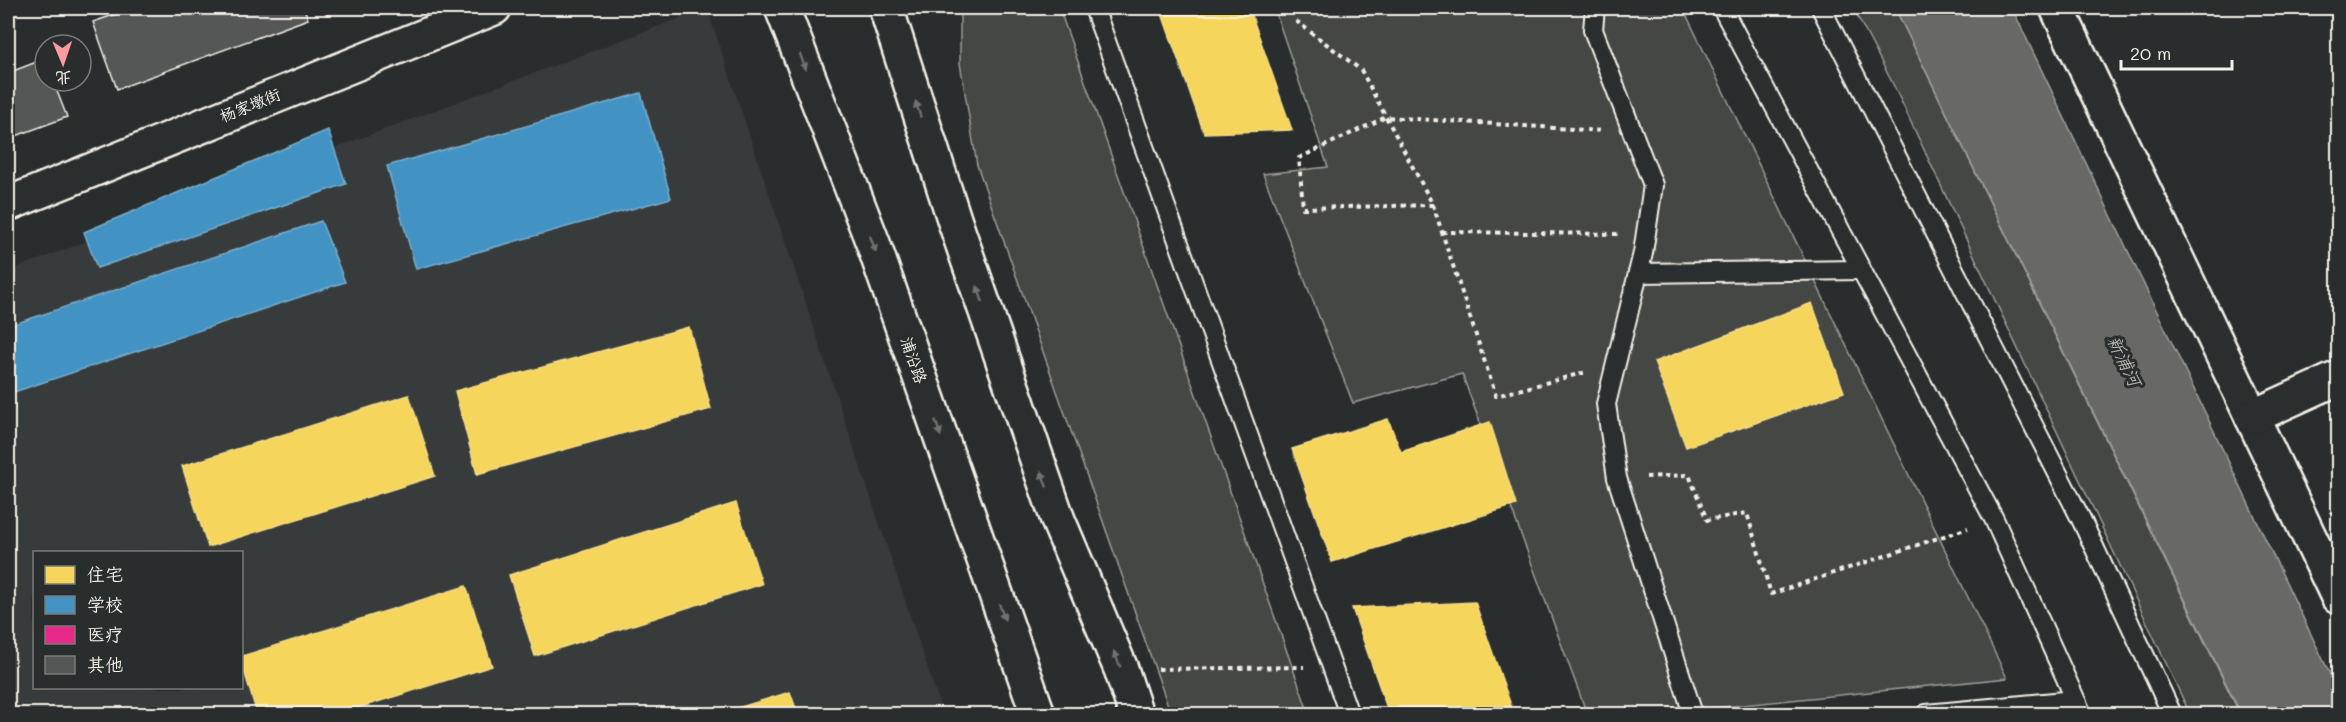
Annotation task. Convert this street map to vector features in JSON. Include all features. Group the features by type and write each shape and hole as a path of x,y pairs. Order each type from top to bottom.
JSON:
{"main road":[{"name":"杨家墩街","path":"8,204 494,8"},
{"name":"浦沿路","path":"782,8 873,243 1038,714"},
{"path":"886,8 955,222 1054,509 1121,669 1136,714"},
{"path":"2057,8 2338,597"},
{"path":"2252,417 2338,378"}],"lane":[{"path":"1094,8 1349,714"},
{"path":"1595,8 1593,30 1653,185 1638,273 1606,405 1617,478 1693,714"},
{"path":"1722,8 1994,519 2078,707 1926,714"},
{"path":"1821,8 2081,519 2172,714"},
{"path":"1638,273 1861,270"}],"path":[{"path":"1296,21 1361,70 1433,205 1496,396 1616,365"},
{"path":"1433,205 1303,208 1299,158 1386,117 1633,133"},
{"path":"1442,232 1646,234"},
{"path":"1617,478 1689,475 1707,520 1747,513 1771,594 1994,519"},
{"path":"1121,669 1332,667"}],"shaded area":[{"path":"707,8 943,714 8,714 8,271"},
{"path":"960,8 1059,8 1309,714 1171,714 977,165 960,63"},
{"path":"1274,8 1683,8 2007,678 1654,714 1587,714 1462,374 1353,403 1263,174 1328,167"},
{"path":"1853,8 1895,8 2240,714 2190,714 1893,84"}],"water":[{"name":"新浦河","path":"1895,8 2012,8 2338,691 2338,714 2241,714"}],"building: 住宅":[{"path":"1160,8 1249,8 1292,130 1204,133"},
{"path":"1812,303 1844,392 1686,447 1654,362"},
{"path":"689,327 711,409 477,474 455,391"},
{"path":"409,395 435,476 208,547 182,466"},
{"path":"1388,419 1401,452 1490,422 1516,505 1332,562 1292,449"},
{"path":"736,503 762,584 535,656 509,575"},
{"path":"466,586 492,666 339,714 257,714 243,667 243,656"},
{"path":"1475,602 1514,714 1389,714 1352,608"},
{"path":"790,692 798,714 718,714"}],"building: 学校":[{"path":"641,93 671,198 416,269 387,166"},
{"path":"328,130 346,184 97,268 84,232"},
{"path":"321,221 345,282 8,394 8,326"}],"building: 医疗":[{"path":"323,8 347,8 326,15"}],"building: 其他":[{"path":"134,8 304,8 308,19 117,89 93,22"},
{"path":"33,63 33,93 58,93 67,117 8,139 8,73"}]}
